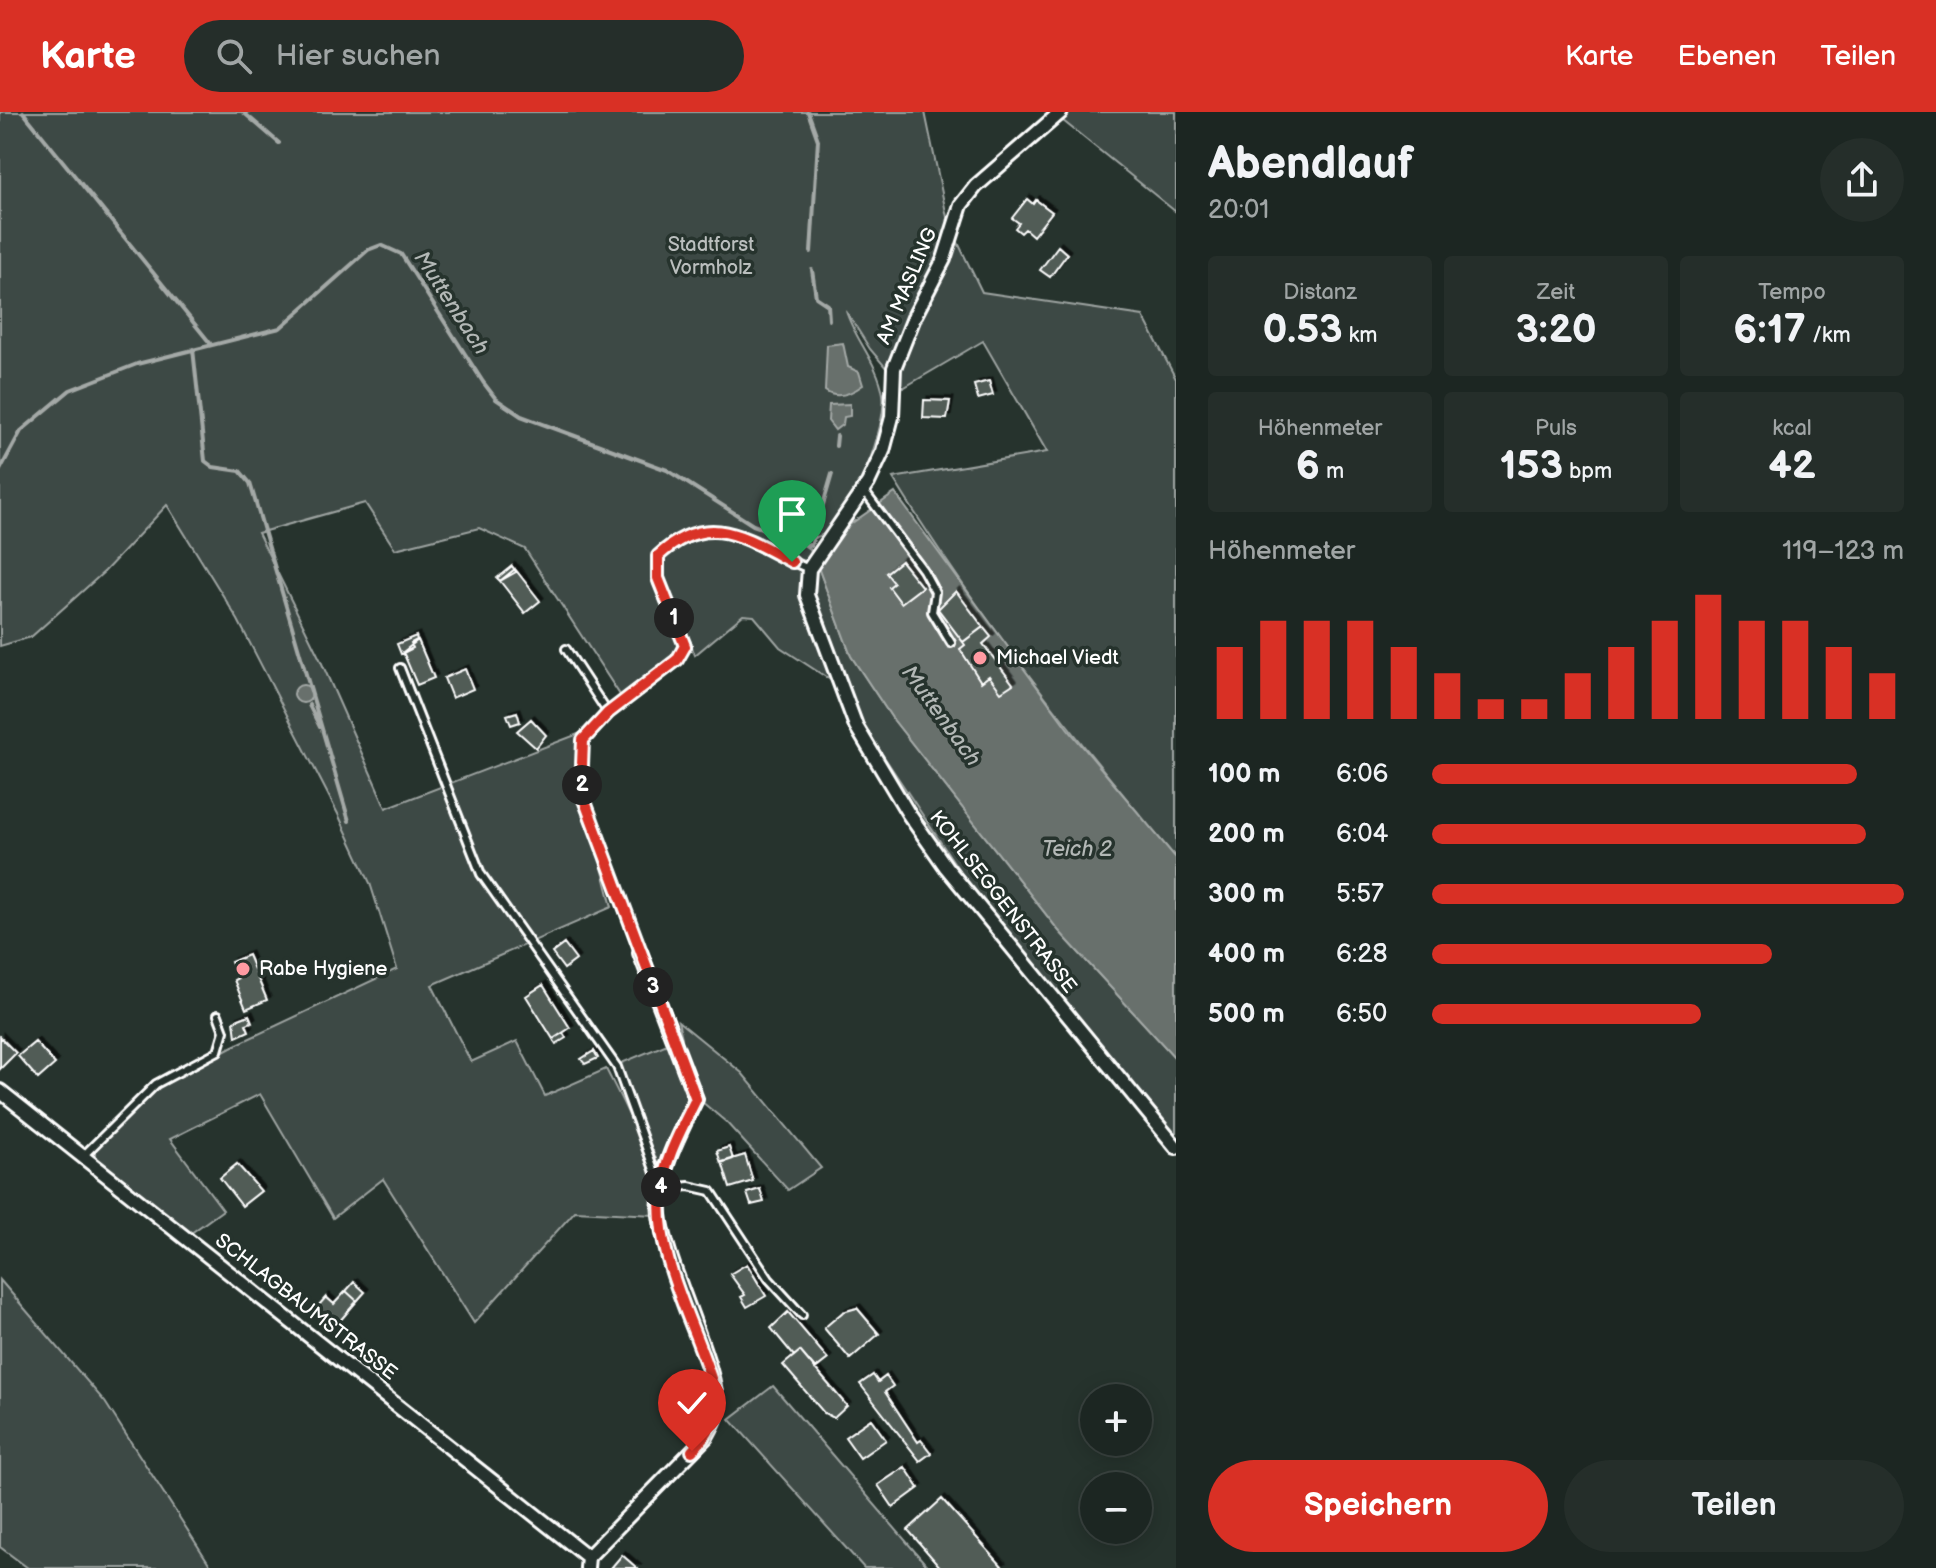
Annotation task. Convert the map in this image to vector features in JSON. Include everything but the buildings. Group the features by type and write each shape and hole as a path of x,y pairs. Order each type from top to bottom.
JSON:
{"street":[{"name":"AM MASLING","path":"809,569 863,490 883,451 892,417 894,368 915,315 944,259 961,205 976,186 1061,112"},
{"name":"KOHLSEGGENSTRASSE","path":"809,569 807,595 856,726 908,813 946,867 1176,1147"},
{"path":"588,1562 706,1437 716,1416 711,1378 670,1261 660,1214 661,1189 671,1153 696,1099 640,953"},
{"name":"SCHLAGBAUMSTRASSE","path":"0,1091 291,1319 588,1562"}],"lane":[{"path":"863,490 923,570 935,592 932,612 951,643"},
{"path":"640,953 581,791 583,740 608,713 677,660 685,646 658,578 658,556 678,537 702,529 730,532 809,569"},
{"path":"566,649 608,713"},
{"path":"400,668 481,874 617,1067 661,1189 689,1186 711,1191 769,1279 802,1315"},
{"path":"82,1157 156,1084 218,1051 224,1031 218,1015"}],"green space":[{"name":"Stadtforst Vormholz","path":"0,112 925,112 948,222 982,292 1143,316 1176,379 1176,858 1027,673 958,577 893,478 1047,452 983,341 903,388 870,349 846,311 880,383 883,408 880,426 867,468 837,523 818,536 793,538 812,551 851,656 892,718 1059,931 1176,1059 1176,1138 979,900 835,683 780,647 754,616 743,615 695,655 657,559 653,584 678,641 676,654 622,698 525,549 479,528 395,549 365,503 258,533 320,659 386,808 586,731 579,740 574,793 600,859 612,907 432,985 471,1062 517,1041 545,1096 606,1069 646,1157 655,1215 575,1211 474,1323 383,1179 333,1218 260,1094 170,1139 223,1210 187,1236 95,1159 95,1147 159,1086 231,1047 397,969 370,883 338,814 238,620 167,505 105,571 31,637 0,646"},
{"path":"1052,112 1176,112 1176,212"},
{"path":"678,1021 742,1073 821,1168 788,1190 726,1122 695,1096 660,1169 619,1064 682,1038"},
{"path":"0,1280 105,1402 212,1568 28,1568 0,1547"},
{"path":"773,1386 929,1568 864,1568 730,1419"}],"water":[{"path":"843,343 848,367 859,372 863,385 849,393 834,395 825,391 827,345"},
{"path":"850,404 850,416 844,417 843,424 835,430 828,421 829,405"},
{"name":"Teich 2","path":"895,493 1068,729 1176,858 1176,1059 1059,931 892,718 851,656 812,551"},
{"path":"299,685 307,685 312,694 310,701 299,703 294,698 294,690"}],"waterway":[{"path":"23,112 210,343"},
{"path":"243,112 279,143"},
{"path":"808,112 818,140 811,252"},
{"name":"Muttenbach","path":"0,470 21,431 70,390 137,364 280,328 368,250 381,245 401,254 483,382 496,399 521,416 667,470 753,525 811,546 832,474"},
{"path":"812,270 816,297 828,305 829,320"},
{"path":"193,349 205,461 213,467 240,471 250,483 349,821"},
{"path":"836,446 837,436"},
{"path":"309,705 320,727"}],"place":[{"name":"Michael Viedt","path":"980,658"},
{"name":"Rabe Hygiene","path":"243,969"}],"route":[{"path":"692,1451 706,1437 716,1416 716,1395 670,1261 660,1214 661,1189 671,1153 696,1099 581,791 583,740 608,713 677,660 685,646 658,578 658,556 678,537 702,529 730,532 792,562"}]}
